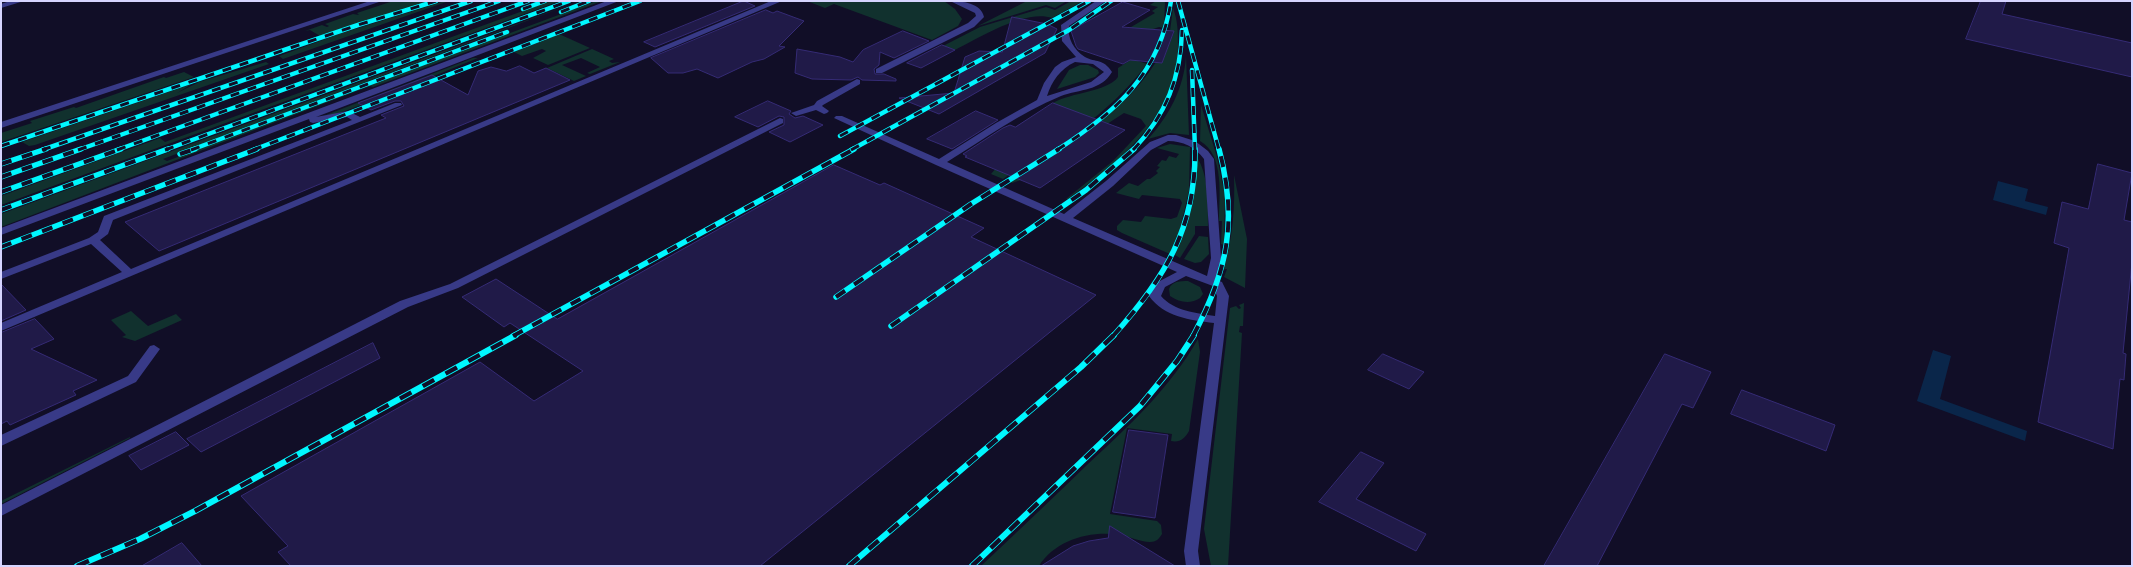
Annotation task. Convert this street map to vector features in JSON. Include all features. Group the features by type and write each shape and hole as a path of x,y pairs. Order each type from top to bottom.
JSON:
{"lane":[{"path":"1,6 20,1"},
{"path":"1,125 378,1"},
{"path":"1,232 615,1"},
{"path":"1,327 778,1"},
{"path":"879,71 971,25 980,17 979,12 973,8 954,1"},
{"path":"1084,60 1066,42 1063,34 1064,25 1102,1"},
{"path":"938,163 1041,102 1071,90 1100,82 1106,78 1108,72 1105,67 1098,63 1075,59 1066,62 1046,83 1041,102"},
{"path":"796,113 821,109 827,97 857,82"},
{"path":"1,276 93,240 102,234 108,218 398,105"},
{"path":"307,117 314,121 348,114 359,120"},
{"path":"839,118 1064,219 1218,284 1223,296 1218,320 1190,552 1193,566"},
{"path":"1,511 404,304 454,286 780,121"},
{"path":"1064,219 1116,179 1154,143 1166,138 1189,141 1204,150 1210,159 1216,258 1211,282"},
{"path":"93,240 129,273"},
{"path":"1186,272 1160,285 1155,296 1159,302 1186,314 1218,320"},
{"path":"1,441 132,379 154,349"}],"green space":[{"path":"393,1 429,1 320,36 310,30 305,31 322,25 327,27 329,26 325,24 353,14 359,15 357,13"},
{"path":"449,1 283,59 279,56 339,34"},
{"path":"550,1 560,1 1,205 1,196 160,138 165,142"},
{"path":"596,1 602,1 373,87 370,86 362,89 1,227 1,214 574,3 163,159 167,161"},
{"path":"807,1 944,1 955,9 962,19 958,26 932,40 834,4 825,8"},
{"path":"1027,1 1067,1 1055,8 1046,5 978,26"},
{"path":"1071,1 1083,1 1052,18 1041,16 1002,26 955,50 943,46 980,27 1046,7 1055,10"},
{"path":"1156,1 1165,1 1164,28 1159,27 1116,42 1114,37 1155,13 1152,11 1158,7 1150,5"},
{"path":"1173,8 1177,22 1178,46 1175,71 1168,94 1142,135 1125,153 1088,185 1066,199 1113,161 1146,126 1141,119 1124,113 1021,180 1012,183 1009,181 1070,143 1108,115 1142,82 1156,62 1162,63 1174,32 1170,31"},
{"path":"559,34 590,48 548,65 533,58 546,51 542,49 522,56 514,52"},
{"path":"592,49 614,59 609,61 612,63 620,62 590,74 587,73 600,67 581,58 562,65 586,76 574,81 547,68"},
{"path":"1186,56 1189,135 1170,133 1148,139 1163,121 1174,101 1185,68"},
{"path":"473,58 478,58 359,103 361,105 337,114 326,115"},
{"path":"1132,59 1147,64 1115,100 1098,115 1003,179 991,174 1053,103 1106,86 1118,77 1118,68"},
{"path":"266,62 269,64 35,145 29,146 22,142 192,84 177,93 199,82"},
{"path":"1080,65 1088,65 1098,70 1099,73 1095,77 1057,89 1069,70"},
{"path":"184,72 194,77 1,142 1,133 32,123 30,121 74,107 76,108 164,77"},
{"path":"1201,105 1217,157 1225,196 1224,245 1221,244 1222,221 1219,221 1220,189 1217,166 1214,156 1208,147 1200,141"},
{"path":"1170,144 1190,147 1189,191 1180,229 1170,254 1122,233 1117,230 1117,226 1123,220 1141,222 1145,216 1171,219 1177,217 1182,203 1180,199 1142,195 1139,199 1116,193 1129,183 1138,186 1147,179 1150,179 1158,173 1156,171 1160,167 1157,166 1162,160 1166,161 1169,156 1176,158 1179,154 1157,148"},
{"path":"1196,156 1206,180 1208,226 1195,226 1195,234 1180,258 1175,255 1192,207 1196,183"},
{"path":"1234,175 1247,239 1245,288 1224,277 1227,269 1224,269 1233,222"},
{"path":"1199,236 1208,237 1209,254 1201,262 1195,263 1184,259"},
{"path":"1179,281 1188,281 1200,287 1203,294 1200,298 1185,302 1170,296 1169,289 1172,284"},
{"path":"1244,303 1243,326 1240,326 1239,332 1242,333 1228,566 1211,566 1204,529 1230,308 1236,306 1239,309 1241,308 1239,305"},
{"path":"131,311 148,326 176,314 182,320 135,341 122,337 126,335 111,320"},
{"path":"1198,339 1200,352 1189,431 1186,436 1180,441 1171,441 1172,434 1127,428 1110,514 1157,521 1161,525 1162,534 1158,539 1150,542 1123,536 1097,534 1064,543 1054,549 1039,566 981,566 1148,406 1175,374"},
{"path":"130,438 1,504 1,501"}],"water":[{"path":"1998,181 2028,189 2025,201 2048,207 2046,215 1993,200"},
{"path":"1933,350 1951,356 1940,399 2027,431 2025,441 1917,401"}],"building":[{"path":"744,1 755,6 655,47 644,42"},
{"path":"1981,1 2006,1 2002,14 2132,43 2132,77 1966,39"},
{"path":"1123,2 1150,10 1122,27 1174,31 1162,63 1130,60 1123,64 1078,49 1076,46 1071,31"},
{"path":"766,10 773,13 777,11 804,21 779,46 785,47 764,59 752,62 718,78 697,69 683,73 668,73 651,58"},
{"path":"1012,17 1047,24 1057,29 1045,53 939,114 899,98 954,93 965,57 979,51 1002,52"},
{"path":"903,31 929,41 894,58 880,52 879,65 874,69 875,74 884,74 896,79 896,81 862,80 858,77 851,80 812,79 795,73 797,49 840,57 853,62 863,50"},
{"path":"942,45 955,50 921,68 907,63"},
{"path":"520,66 534,73 546,68 570,80 159,251 125,222 386,118 381,115 404,106 401,101 395,101 371,110 358,103 432,75 468,95 478,71 491,67 506,71"},
{"path":"768,101 791,111 789,114 795,118 803,116 823,125 790,142 769,132 784,125 784,117 779,116 758,127 735,117"},
{"path":"1053,103 1125,130 1040,188 965,157 967,156 963,154 1003,128 1010,125 1015,127"},
{"path":"976,111 998,120 952,149 927,139"},
{"path":"2098,164 2132,173 2124,220 2132,222 2132,262 2123,353 2126,354 2124,380 2120,379 2113,449 2038,422 2069,248 2054,243 2062,202 2088,209"},
{"path":"834,165 880,185 884,183 984,228 971,237 1096,295 760,566 291,566 278,552 288,546 241,496 480,362 534,401 583,371 510,323 504,327 462,297 496,279 557,319"},
{"path":"1,284 26,310 1,321"},
{"path":"35,319 54,339 31,349 97,380 73,391 76,395 10,425 7,421 1,424 1,333"},
{"path":"373,343 380,358 201,452 187,439"},
{"path":"1383,354 1424,372 1409,389 1368,370"},
{"path":"1665,354 1711,372 1693,408 1682,404 1597,566 1544,566"},
{"path":"1742,390 1835,425 1826,451 1731,414"},
{"path":"1129,430 1168,435 1155,518 1113,512"},
{"path":"176,432 189,445 141,470 129,456"},
{"path":"1361,452 1384,463 1356,499 1426,534 1416,551 1319,502"},
{"path":"1110,526 1175,566 1041,566 1073,546 1108,538"},
{"path":"182,543 202,566 142,566"}],"railway":[{"path":"1,146 358,25 436,1"},
{"path":"42,150 471,1"},
{"path":"78,150 499,1"},
{"path":"117,150 528,1"},
{"path":"523,9 545,1"},
{"path":"165,150 569,1"},
{"path":"561,12 589,1"},
{"path":"253,150 640,1"},
{"path":"840,136 1089,1"},
{"path":"851,150 1069,30 1111,1"},
{"path":"1057,150 1098,121 1132,89 1146,70 1157,50 1171,1"},
{"path":"1178,1 1219,150"},
{"path":"1134,149 1145,137 1170,94 1179,64 1182,30"},
{"path":"191,150 507,32"},
{"path":"1192,70 1195,150"},
{"path":"1,164 46,149"},
{"path":"1,177 81,149"},
{"path":"1,192 121,149"},
{"path":"1,210 168,149"},
{"path":"180,154 195,149"},
{"path":"1,247 257,149"},
{"path":"513,336 854,149"},
{"path":"836,297 971,204 1059,149"},
{"path":"891,326 1086,190 1134,149"},
{"path":"1193,336 1205,312 1222,267 1226,245 1228,199 1219,149"},
{"path":"1113,336 1148,293 1174,250 1190,203 1194,177 1195,150"},
{"path":"77,566 140,539 195,511 516,335"},
{"path":"972,566 1140,406 1177,361 1194,335"},
{"path":"849,566 1081,367 1113,336"}]}
